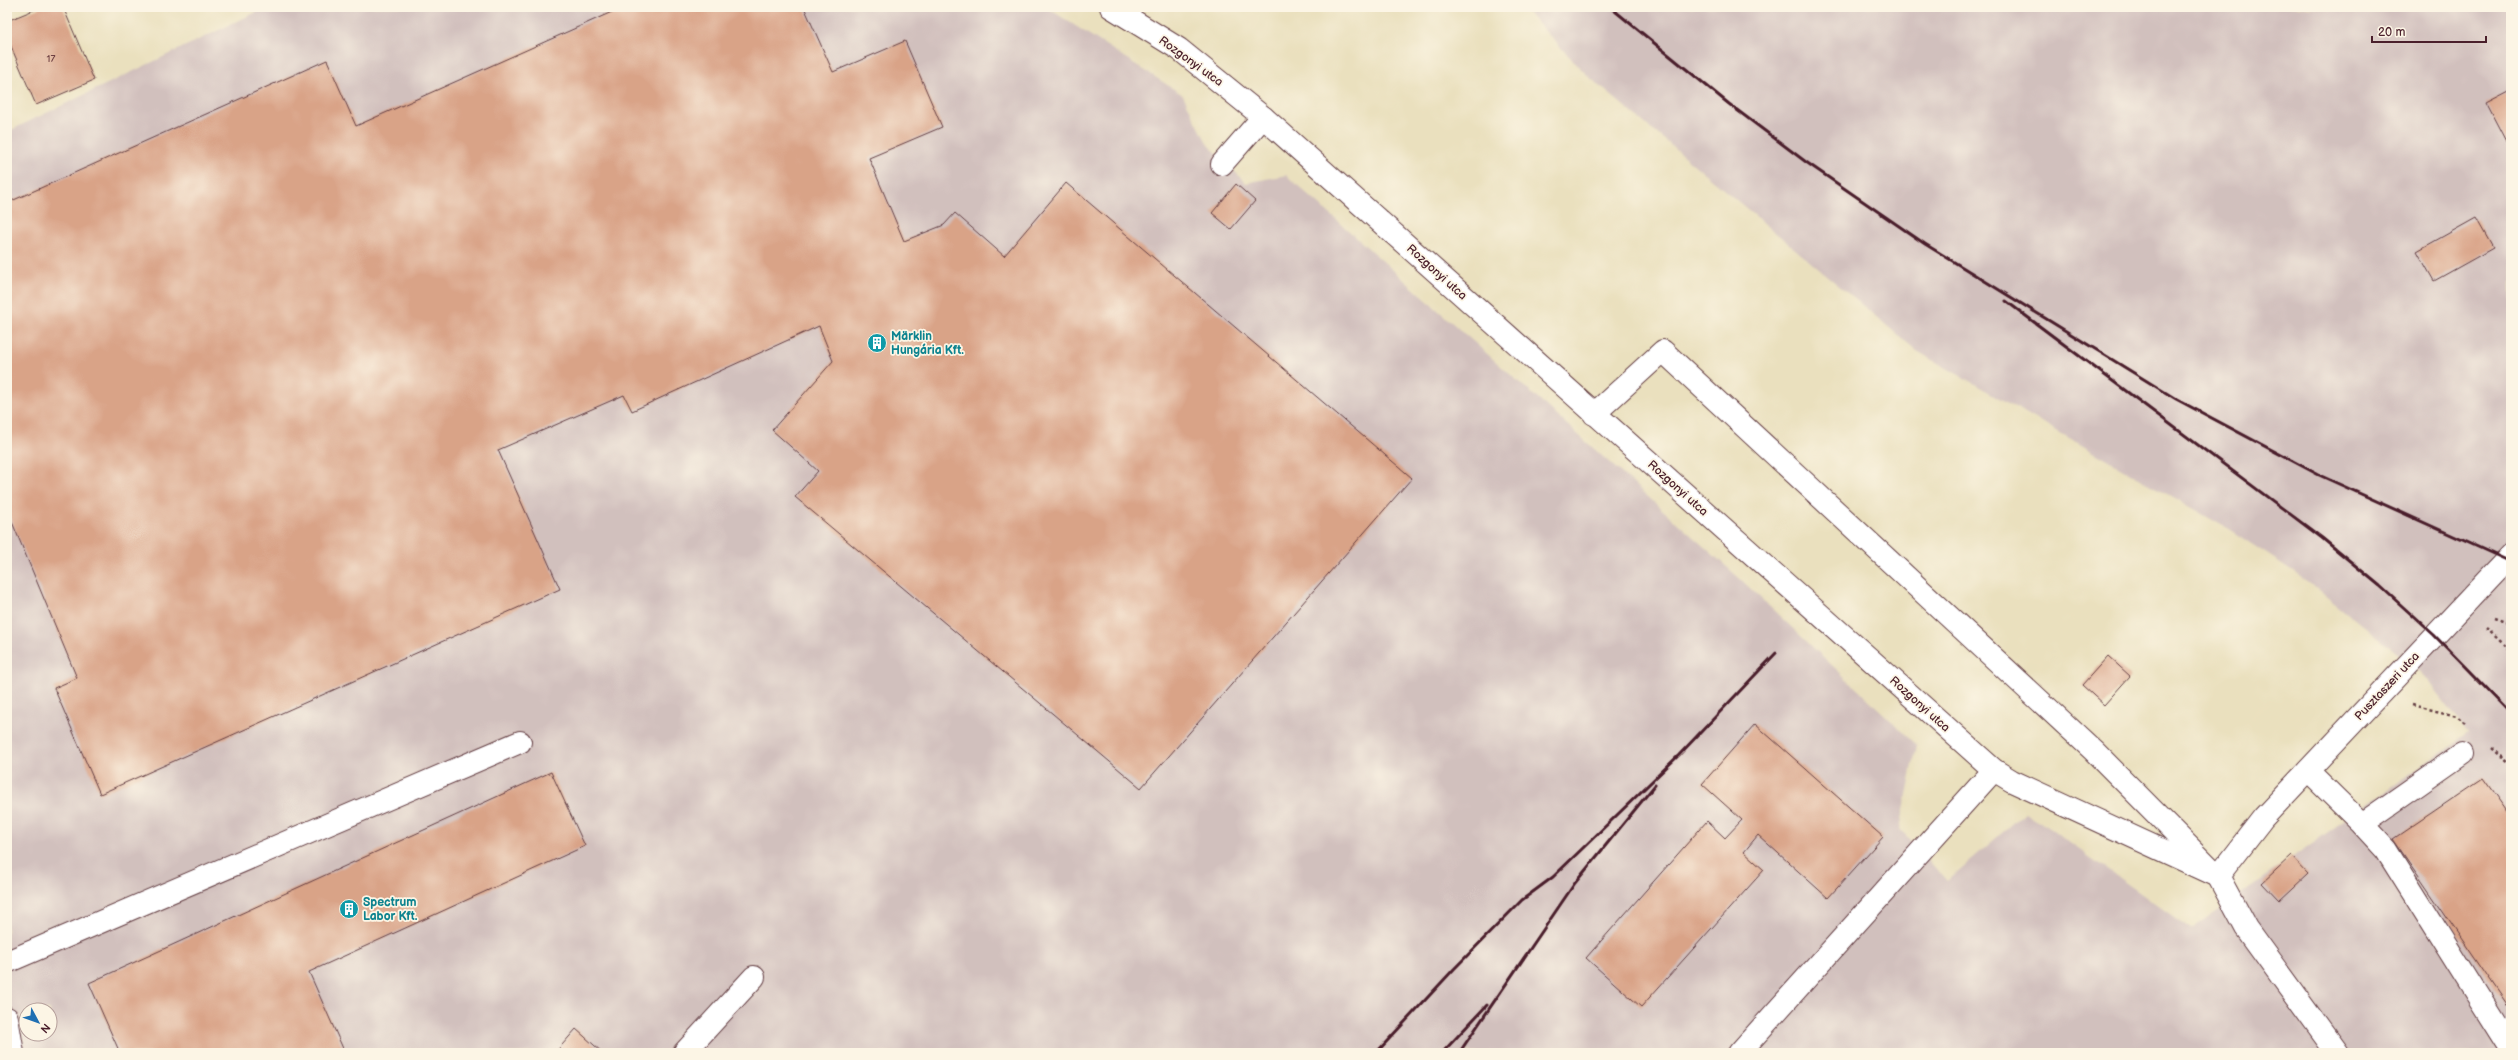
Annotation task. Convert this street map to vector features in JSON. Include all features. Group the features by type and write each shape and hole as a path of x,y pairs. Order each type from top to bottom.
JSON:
{"street":[{"name":"Rozgonyi utca","path":"1111,7 1179,49 1263,117 1994,770 2012,781 2218,876"},
{"path":"1222,164 1263,117"},
{"path":"1594,414 1663,351 2094,751 2218,876 2246,928 2337,1053"},
{"name":"Pusztaszeri utca","path":"2218,876 2263,818 2511,555"},
{"path":"7,962 520,742"},
{"path":"2362,824 2462,754"},
{"path":"1739,1053 1994,770"},
{"path":"2308,771 2386,850 2511,1049"},
{"path":"684,1053 754,977"},
{"path":"7,1018 13,1053"}],"path":[{"path":"2377,697 2457,716 2468,726"},
{"path":"2490,745 2511,765"}],"shaded area":[{"path":"267,7 1046,7 1183,95 1207,143 1246,183 1286,175 1737,576 1917,745 1900,829 1947,881 2026,812 2191,929 2468,733 2420,671 2299,575 2230,530 1917,351 1588,76 1522,7 2511,7 2511,1053 7,1053 7,132"}],"building":[{"path":"41,7 63,7 94,80 36,105 7,37 7,21"},
{"path":"623,7 804,7 833,72 905,41 942,127 869,158 904,241 944,225 955,213 1004,256 1066,183 1412,478 1141,788 795,497 818,471 772,430 833,361 819,326 632,411 624,395 498,450 560,589 100,794 54,688 77,678 7,510 7,203 327,60 356,126"},
{"path":"2511,90 2511,151 2486,103"},
{"path":"1236,184 1255,201 1231,229 1212,213"},
{"path":"2476,218 2493,248 2434,281 2417,251"},
{"path":"2108,656 2130,676 2104,705 2082,685"},
{"path":"1755,724 1883,837 1828,898 1758,835 1744,852 1764,870 1641,1007 1586,958 1707,821 1725,838 1742,820 1702,784"},
{"name":"Spectrum Labor Kft.","path":"551,772 585,846 309,972 345,1053 120,1053 89,983"},
{"path":"2483,778 2511,817 2511,1011 2393,839"},
{"path":"2291,856 2308,874 2279,901 2262,883"},
{"path":"576,1029 603,1053 555,1053"}],"railway":[{"path":"1610,7 1729,104 1806,162 1925,244 2176,399 2319,475 2511,562"},
{"path":"2006,301 2322,538 2380,586 2434,635 2511,714"},
{"path":"1376,1053 1454,969 1522,900 1553,877 1679,755 1776,653"},
{"path":"1459,1053 1575,883 1655,785"},
{"path":"1442,1053 1487,1005"}],"place":[{"name":"Märklin Hungária Kft.","path":"877,343"},
{"name":"Spectrum Labor Kft.","path":"349,909"}]}
